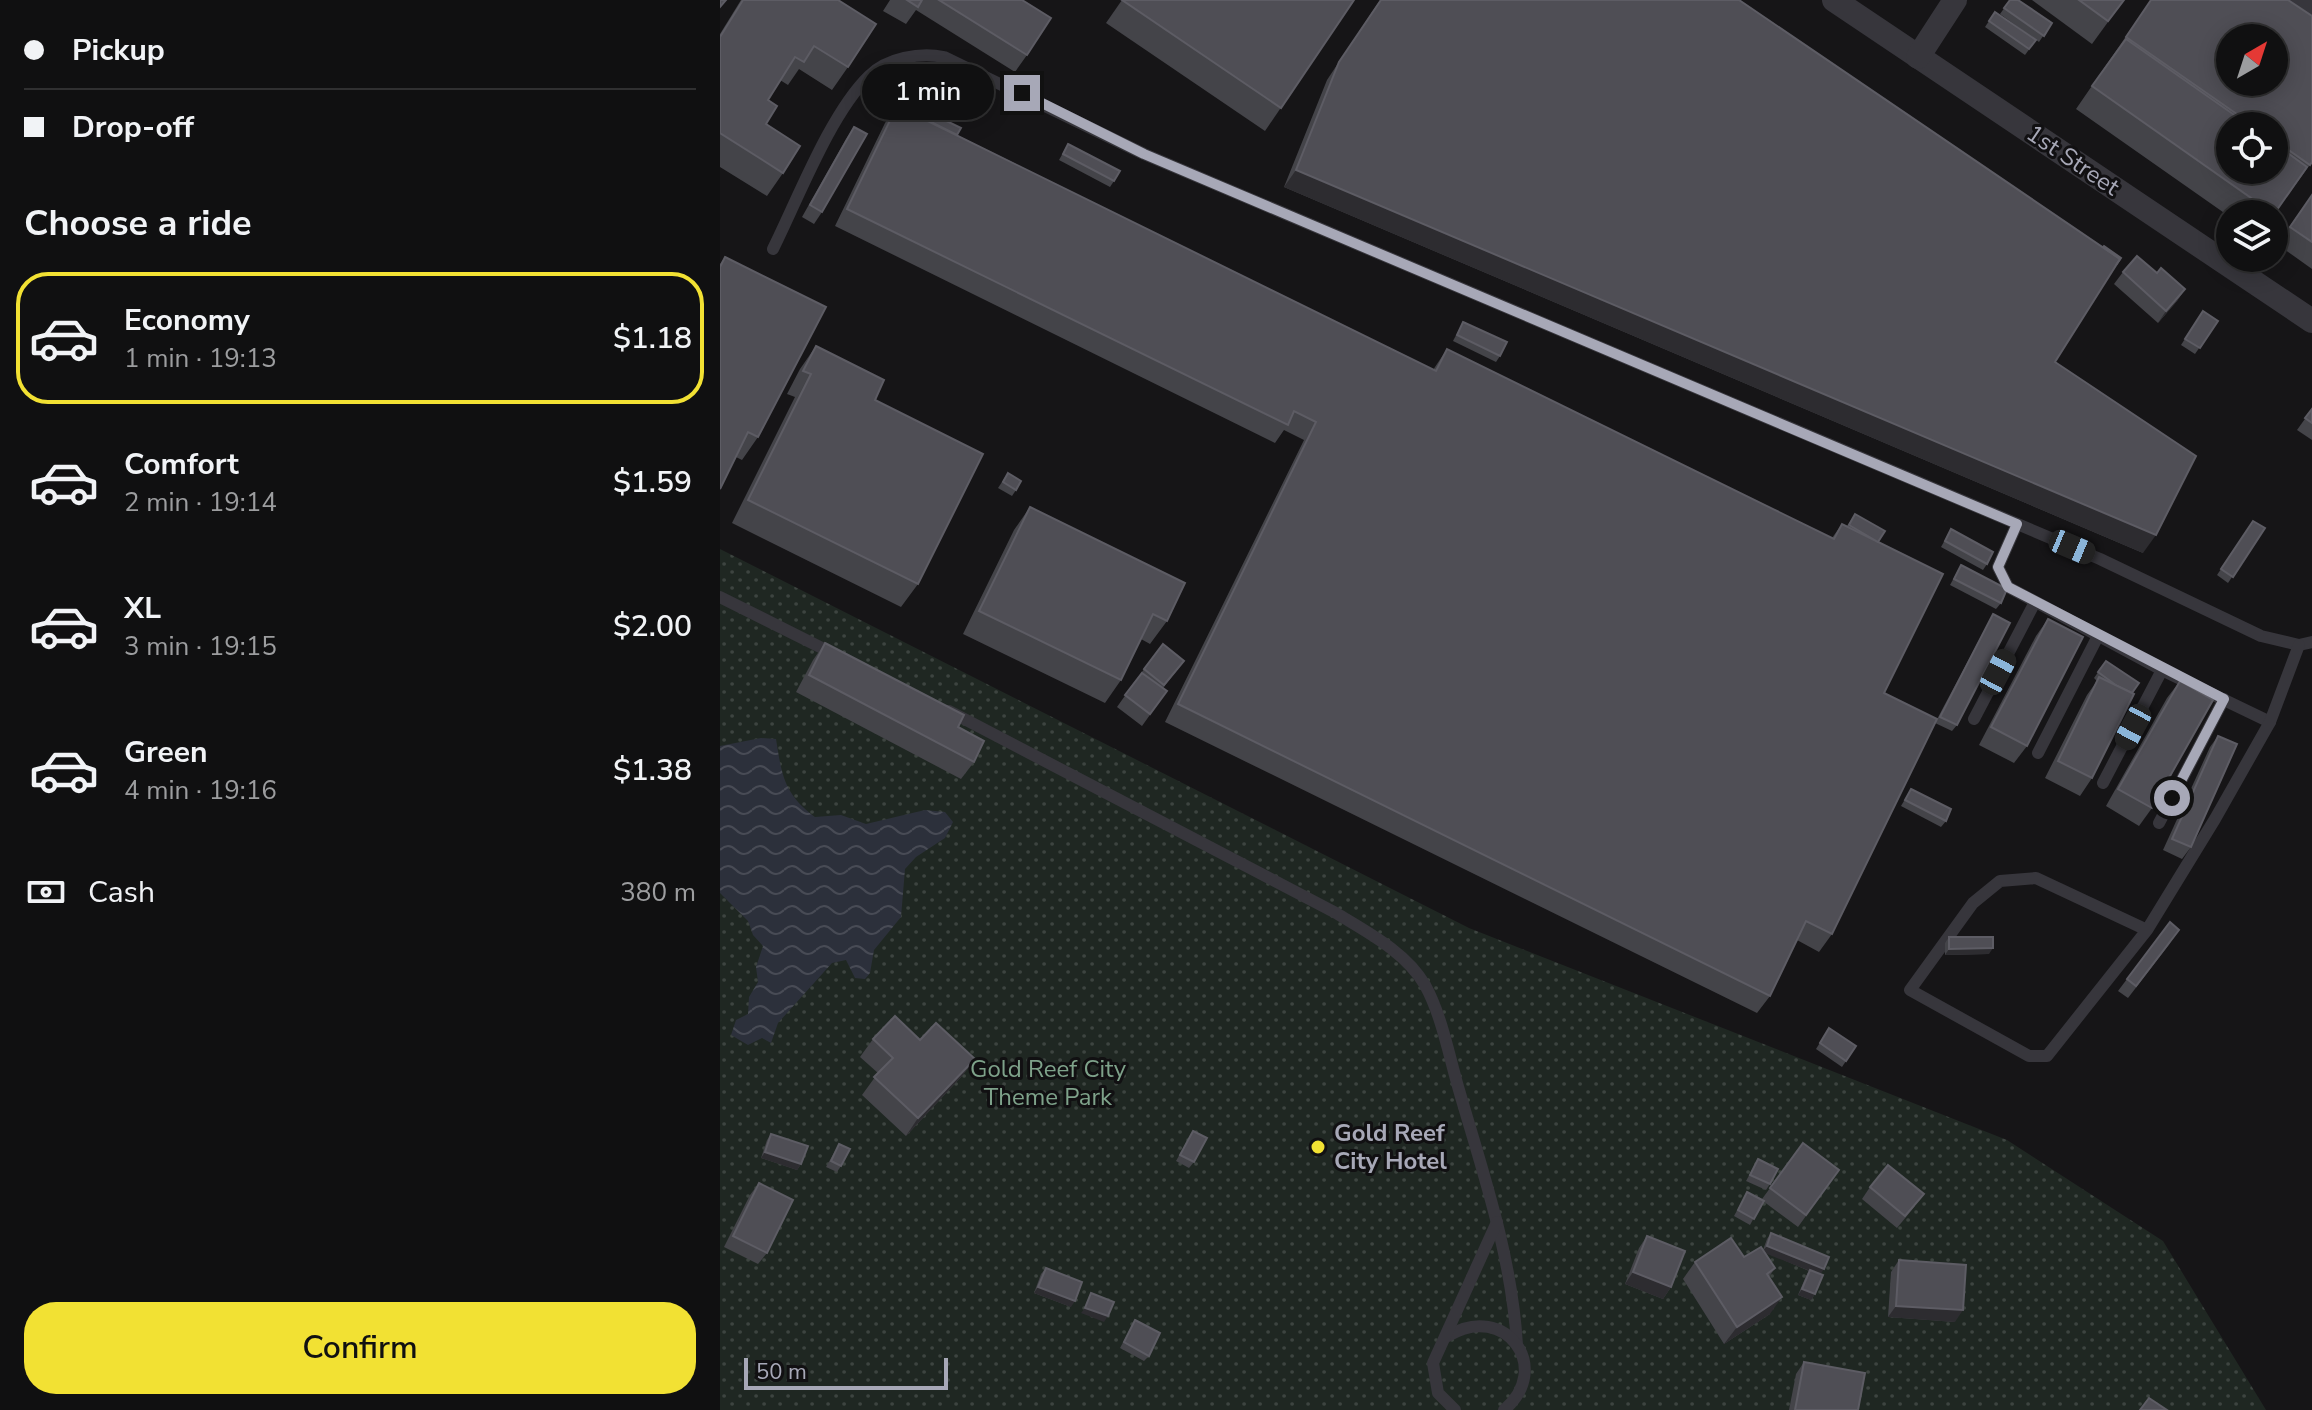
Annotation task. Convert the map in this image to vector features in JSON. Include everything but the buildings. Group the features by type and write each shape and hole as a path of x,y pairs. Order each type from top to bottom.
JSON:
{"street":[{"name":"1st Street","path":"1834,0 2312,321"},
{"path":"1918,57 1955,0"},
{"path":"2295,0 2312,12"}],"lane":[{"path":"773,249 836,124 871,73 896,60 927,53 936,55 973,68 1144,154 2017,524 2261,636 2305,644 2270,722 2147,930 2047,1056 2038,1059 1910,990 1973,903 2000,881 2036,878 2147,930"},
{"path":"2017,524 1998,567 2008,587 2162,670 2270,722"},
{"path":"720,597 847,660"},
{"path":"1974,719 2035,602"},
{"path":"2038,753 2098,636"},
{"path":"2103,783 2162,670"},
{"path":"2159,823 2224,699"},
{"path":"931,702 1336,913 1385,944 1413,968 1435,1006 1497,1222 1515,1304 1517,1345 1525,1372 1523,1387 1504,1410"},
{"path":"1448,1336 1497,1222"},
{"path":"1455,1410 1438,1393 1433,1379 1438,1348 1448,1336 1461,1327 1477,1324 1506,1332 1517,1345"}],"green space":[{"name":"Gold Reef City Theme Park","path":"720,549 1469,928 2007,1140 2163,1241 2266,1410 720,1410"}],"water":[{"path":"761,738 776,739 786,783 797,800 815,817 841,815 866,824 925,810 945,812 953,822 945,838 916,857 905,869 901,917 874,950 870,973 865,979 855,978 846,960 832,963 778,1023 771,1043 762,1038 748,1045 731,1035 736,1020 748,1014 749,997 758,982 756,967 763,946 753,935 748,921 720,893 720,746"}],"place":[{"name":"Gold Reef City Hotel","path":"1318,1147"}],"route":[{"path":"1022,93 1144,154 2017,524 1998,567 2008,587 2162,670 2224,699 2172,798"}]}
